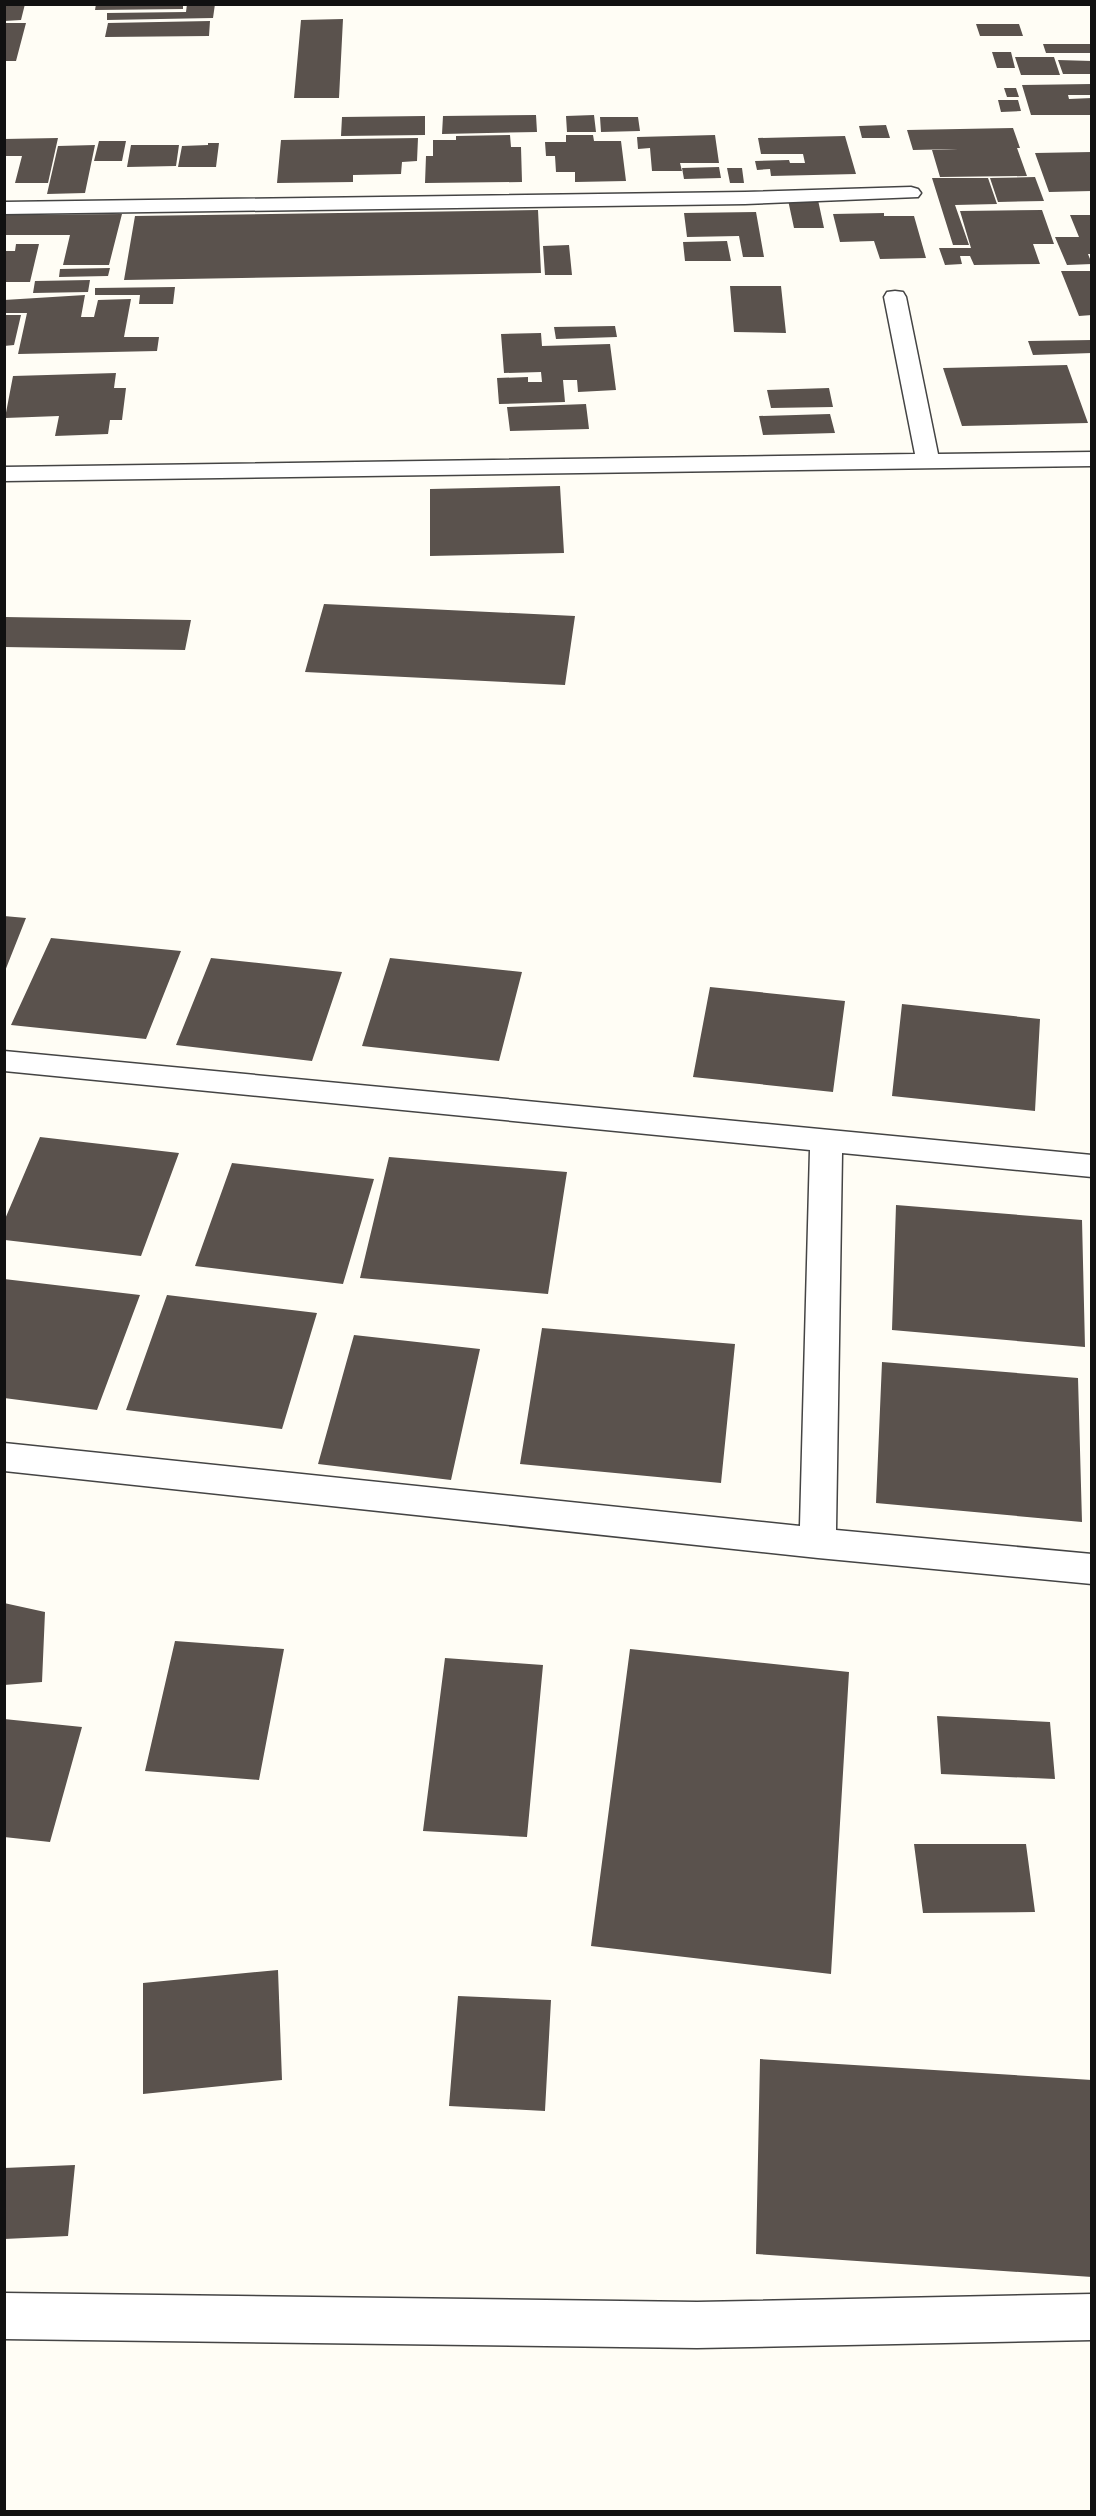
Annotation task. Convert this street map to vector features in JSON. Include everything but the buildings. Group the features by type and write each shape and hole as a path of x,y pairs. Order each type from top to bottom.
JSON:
{"street":[{"path":"4,208 745,198 911,193"},
{"path":"895,297 928,460"},
{"path":"4,474 1092,459"},
{"path":"4,1061 1092,1166"},
{"path":"818,1543 826,1141"},
{"path":"4,1457 818,1543 1092,1569"},
{"path":"4,2316 697,2325 1092,2317"}]}
